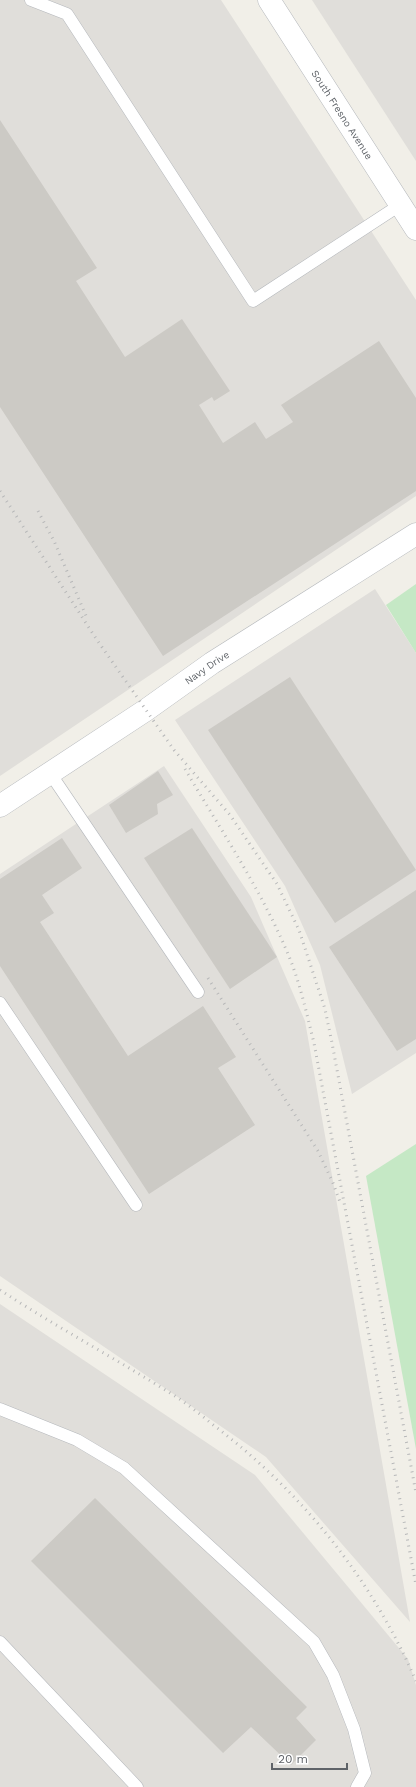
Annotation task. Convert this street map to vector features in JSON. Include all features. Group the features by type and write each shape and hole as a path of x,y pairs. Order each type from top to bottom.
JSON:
{"street":[{"name":"South Fresno Avenue","path":"269,0 416,229"},
{"name":"Navy Drive","path":"0,806 212,663 416,534"}],"lane":[{"path":"31,0 67,14 252,301 400,205"},
{"path":"50,773 198,992"},
{"path":"0,1003 136,1205"},
{"path":"0,1409 77,1440 124,1468 314,1642 333,1675 354,1729 365,1773 357,1787"},
{"path":"0,1642 137,1787"}],"shaded area":[{"path":"0,0 221,0 416,300 416,496 0,776"},
{"path":"312,0 416,0 416,161"},
{"path":"375,589 416,653 416,1053 352,1094 320,965 285,886 175,720"},
{"path":"164,766 251,897 305,1021 410,1622 266,1457 0,1276 0,874"},
{"path":"0,1304 255,1475 408,1659 416,1685 416,1787 0,1787"}],"green space":[{"path":"416,584 416,653 386,605"},
{"path":"416,1144 416,1449 366,1176"}],"building":[{"path":"0,120 97,268 76,281 125,357 182,319 230,391 214,401 212,397 199,405 223,443 255,422 266,439 293,422 281,405 379,341 416,398 416,491 163,656 0,407"},
{"path":"290,677 416,870 335,923 208,730"},
{"path":"158,771 173,795 157,804 158,814 126,833 109,805"},
{"path":"192,828 277,957 230,989 144,858"},
{"path":"62,838 82,868 42,895 54,913 40,922 128,1056 203,1006 236,1057 218,1068 255,1125 149,1194 0,966 0,879"},
{"path":"416,890 416,1039 397,1051 329,947"},
{"path":"95,1498 307,1707 296,1718 316,1740 291,1765 251,1727 223,1753 31,1561"}],"railway":[{"path":"0,491 97,640 174,750 230,815 277,884 299,930 325,1009 416,1493"},
{"path":"38,511 54,541 87,618"},
{"path":"185,769 238,856 263,901 290,959 302,995 314,1043 416,1585"},
{"path":"208,978 318,1151 340,1202"},
{"path":"0,1290 178,1398 245,1450 275,1478 331,1539 356,1573 378,1607 398,1643 416,1681"}]}
